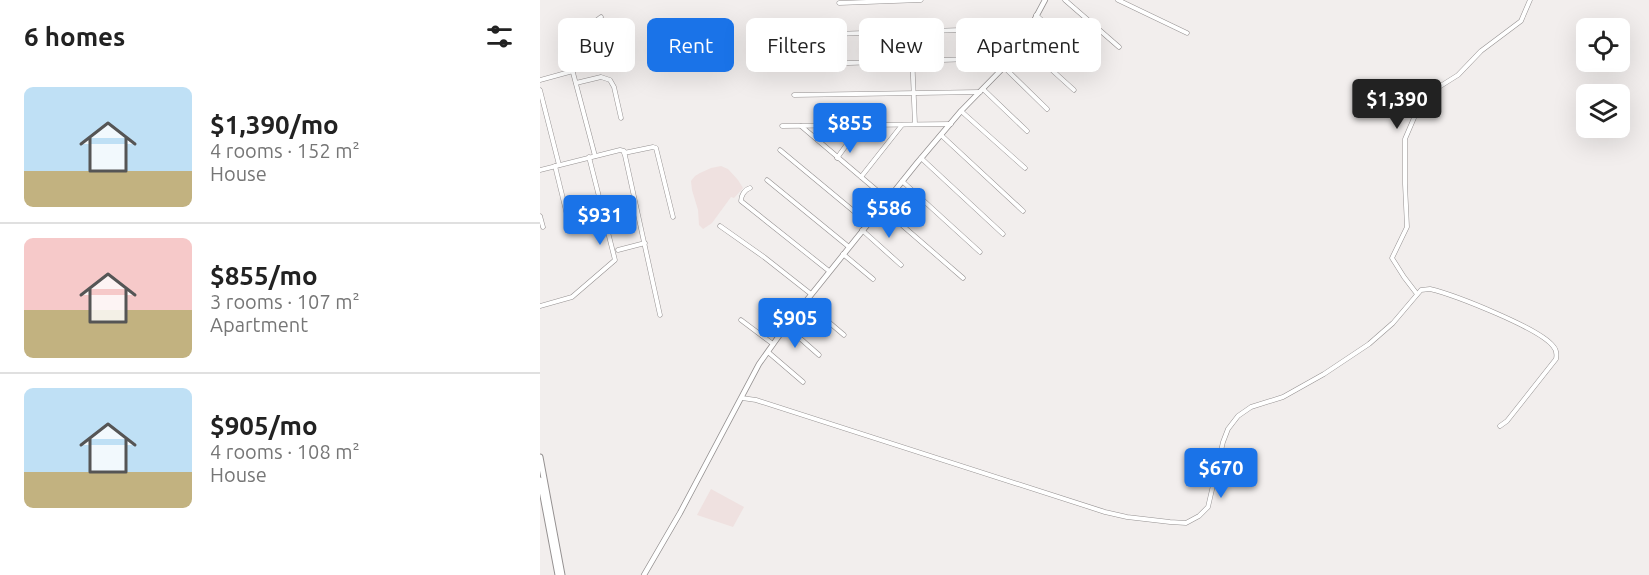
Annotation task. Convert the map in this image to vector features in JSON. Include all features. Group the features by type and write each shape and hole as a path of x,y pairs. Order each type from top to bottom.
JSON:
{"main road":[{"path":"540,457 560,575"},
{"path":"540,480 560,575"}],"street":[{"path":"839,3 921,0"},
{"path":"1035,18 1045,0"},
{"path":"1065,0 1119,47"},
{"path":"1118,0 1186,33"},
{"path":"1418,294 1392,258 1407,227 1405,140 1424,97 1458,75 1481,51 1521,21 1530,0"},
{"path":"1036,15 1039,18"},
{"path":"540,80 569,72"},
{"path":"573,72 595,156"},
{"path":"912,72 915,124"},
{"path":"644,575 680,513 759,364 786,326 887,199 961,111 999,72"},
{"path":"1009,72 1047,109"},
{"path":"1054,72 1074,90"},
{"path":"576,83 601,77 610,80 614,87 621,118"},
{"path":"540,90 567,215"},
{"path":"794,96 981,90 1027,131"},
{"path":"961,111 1025,168"},
{"path":"782,126 951,123"},
{"path":"861,177 903,124"},
{"path":"837,158 861,125"},
{"path":"800,126 887,199"},
{"path":"941,135 1023,211"},
{"path":"624,153 656,148 673,217"},
{"path":"780,150 868,223"},
{"path":"540,170 589,157 624,151 660,315"},
{"path":"540,306 570,298 615,260 589,157"},
{"path":"921,158 1003,234"},
{"path":"767,180 849,247"},
{"path":"902,181 980,252"},
{"path":"750,188 741,197 741,201 829,271"},
{"path":"881,207 963,278"},
{"path":"540,216 543,227"},
{"path":"720,226 811,294"},
{"path":"862,230 901,265"},
{"path":"618,250 645,243"},
{"path":"843,254 873,279"},
{"path":"741,398 756,400 1105,512 1148,520 1186,523 1199,516 1208,507 1222,442 1238,416 1251,407 1283,397 1324,374 1377,337 1393,323 1421,290 1430,289 1484,308 1532,330 1554,346 1556,359 1507,421 1500,426"},
{"path":"805,302 844,335"},
{"path":"741,320 773,345"},
{"path":"786,326 819,356"},
{"path":"768,352 803,382"}],"shaded area":[{"path":"721,166 728,169 743,188 734,198 731,197 712,223 703,229 699,225 691,181 700,173"},
{"path":"711,489 744,507 733,527 697,515"}]}
